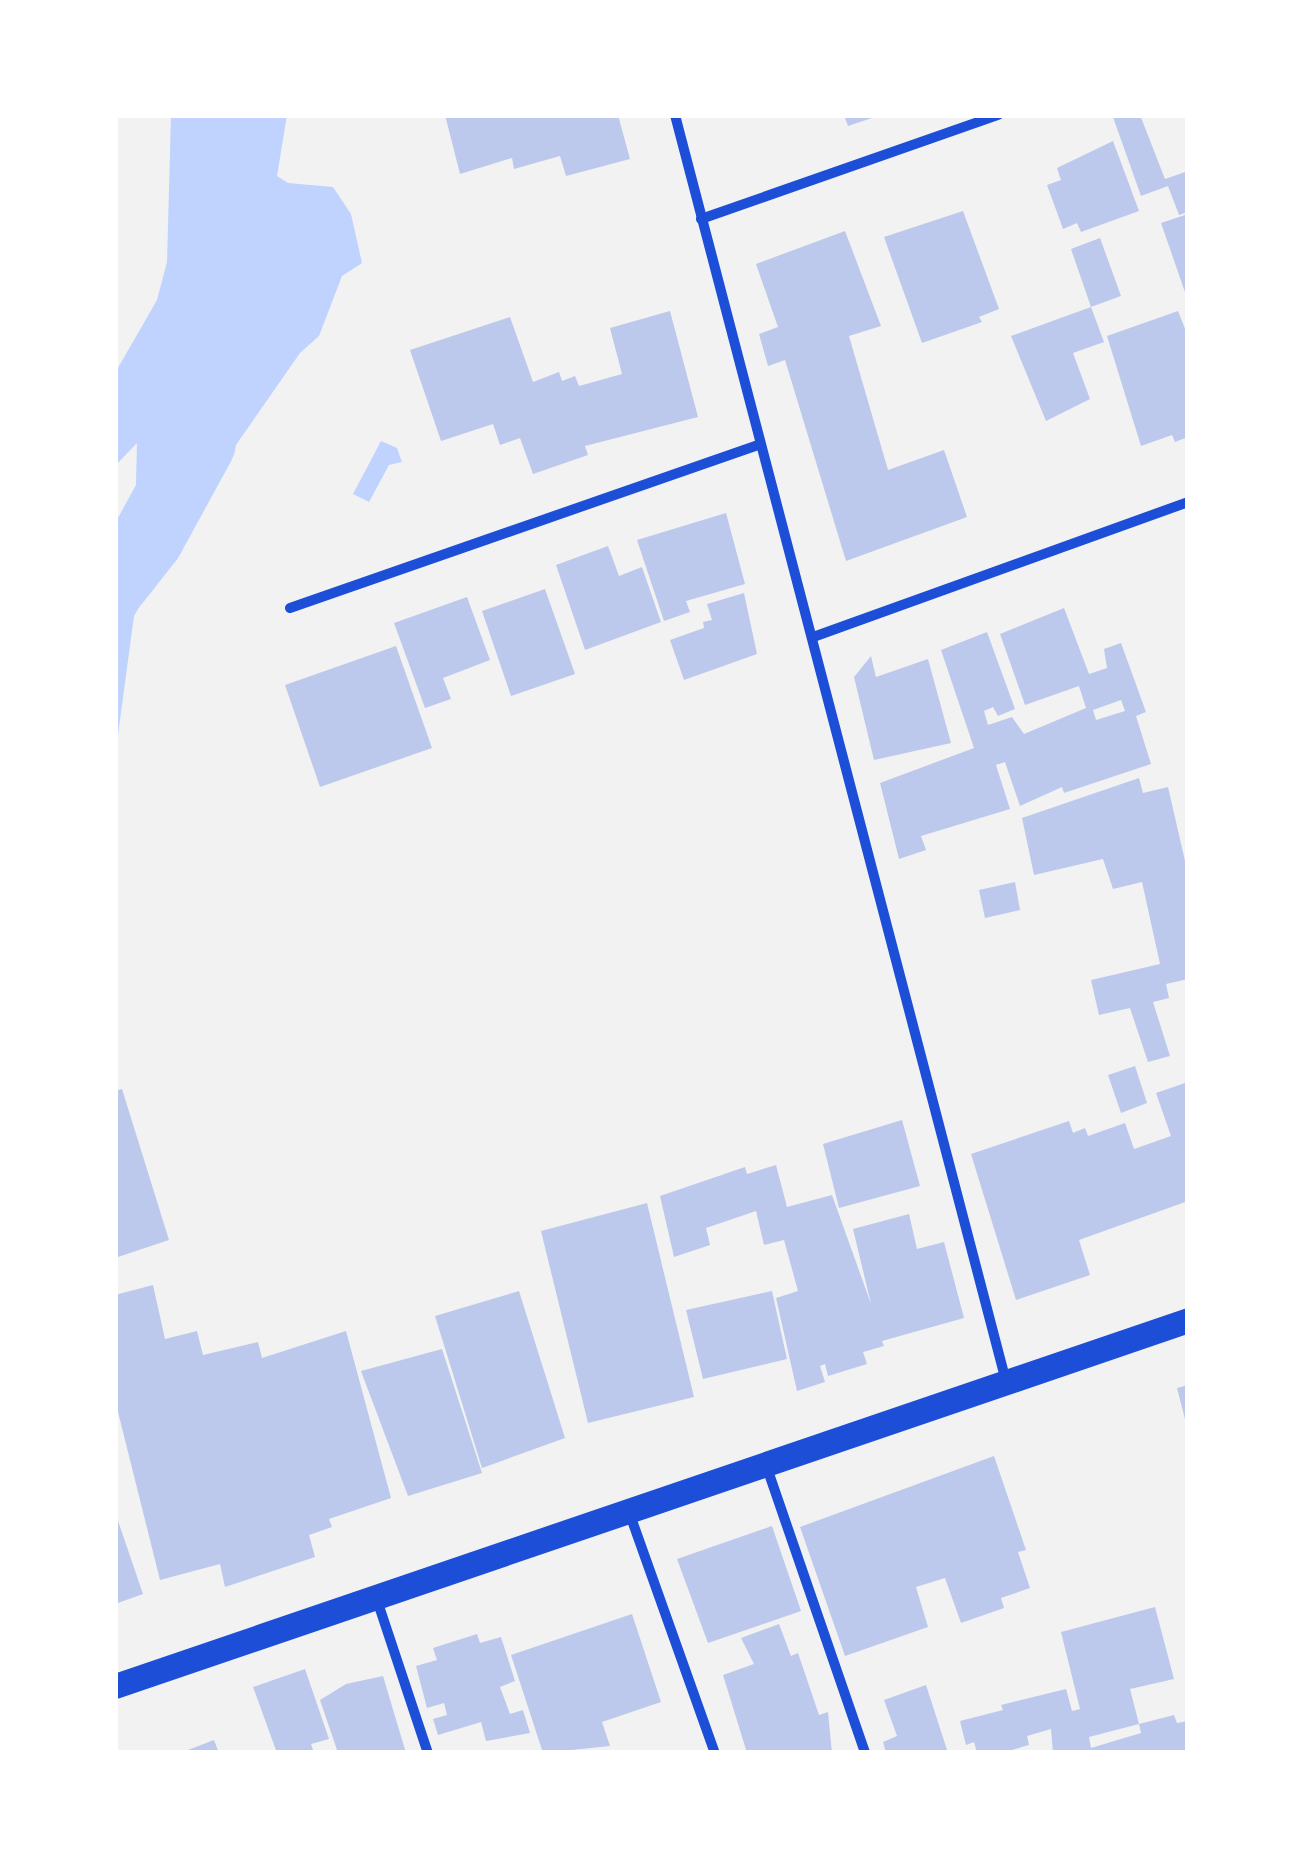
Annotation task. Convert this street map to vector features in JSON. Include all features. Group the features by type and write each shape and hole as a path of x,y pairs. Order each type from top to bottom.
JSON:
{"main road":[{"path":"115,1686 1188,1320"}],"street":[{"path":"674,115 760,444 816,636 1007,1382"},
{"path":"702,219 998,115"},
{"path":"290,608 760,444"},
{"path":"816,636 1188,502"},
{"path":"766,1464 865,1753"},
{"path":"628,1511 716,1753"},
{"path":"376,1595 428,1753"}],"water":[{"path":"171,115 287,115 277,176 288,183 333,187 351,214 362,263 342,276 319,336 300,353 231,452 134,616 115,757 115,571 135,562 139,546 153,533 135,523 137,443 115,466 115,373 157,300 167,262"},
{"path":"381,441 397,448 402,462 389,465 369,502 353,494"}],"building":[{"path":"445,115 618,115 630,159 566,176 560,156 514,169 512,158 460,174"},
{"path":"844,115 878,115 878,116 848,126"},
{"path":"1140,115 1165,179 1188,171 1188,212 1179,215 1168,186 1141,196 1113,117"},
{"path":"1113,141 1139,211 1081,232 1077,223 1063,229 1047,185 1061,180 1057,168"},
{"path":"963,211 999,309 979,317 982,322 922,343 884,237"},
{"path":"1188,214 1188,298 1187,298 1161,223"},
{"path":"845,231 881,326 849,336 888,470 944,450 967,517 846,561 785,360 768,366 759,334 778,327 756,264"},
{"path":"1100,238 1121,296 1091,307 1071,249"},
{"path":"1091,307 1104,342 1073,353 1090,399 1046,421 1011,336"},
{"path":"670,311 698,417 585,446 588,455 533,474 520,438 500,445 493,424 441,441 410,350 510,317 533,382 559,372 562,381 575,376 579,386 622,374 610,328"},
{"path":"1178,311 1188,336 1188,437 1175,442 1172,435 1141,446 1107,336"},
{"path":"726,513 745,584 686,601 690,612 664,621 637,540"},
{"path":"608,546 619,576 642,567 661,622 585,650 556,565"},
{"path":"545,589 575,674 511,696 482,611"},
{"path":"744,593 757,654 684,680 670,640 704,628 703,622 712,620 707,604"},
{"path":"467,597 490,660 443,678 451,699 425,708 394,623"},
{"path":"1064,608 1089,674 1107,668 1104,649 1121,643 1146,712 1136,716 1151,764 1064,793 1062,787 1020,806 1005,762 996,765 1010,809 921,836 926,850 899,859 880,783 974,748 941,650 987,632 1015,709 998,716 993,707 984,711 988,725 1012,717 1024,734 1086,708 1079,686 1025,705 1000,634","holes":["1121,700 1125,711 1096,720 1093,710"]},
{"path":"396,646 432,748 320,787 285,685"},
{"path":"871,656 876,677 928,659 951,743 874,760 854,677"},
{"path":"1139,778 1143,793 1168,787 1188,874 1188,979 1166,984 1169,998 1153,1002 1170,1056 1148,1062 1130,1008 1099,1015 1091,980 1160,964 1142,882 1113,889 1103,859 1034,875 1022,818"},
{"path":"1015,882 1020,910 985,918 979,890"},
{"path":"1135,1066 1147,1103 1121,1113 1108,1075"},
{"path":"1188,1082 1188,1201 1079,1240 1090,1275 1016,1300 971,1154 1069,1121 1073,1133 1085,1128 1088,1136 1125,1123 1134,1149 1171,1136 1156,1093"},
{"path":"122,1089 169,1240 115,1258 115,1091"},
{"path":"902,1120 920,1186 839,1208 823,1144"},
{"path":"776,1165 787,1207 832,1195 871,1304 853,1229 909,1214 917,1249 944,1242 964,1318 882,1341 884,1346 863,1352 867,1364 828,1376 825,1364 820,1366 825,1382 797,1391 776,1298 798,1291 784,1240 764,1245 756,1211 706,1228 710,1245 674,1257 660,1196 745,1167 747,1174"},
{"path":"647,1203 694,1397 588,1423 541,1231"},
{"path":"153,1285 165,1339 197,1331 203,1355 258,1342 262,1358 346,1331 391,1498 329,1519 332,1527 309,1535 315,1557 225,1587 220,1564 160,1580 115,1400 115,1295"},
{"path":"519,1291 565,1438 482,1468 435,1316"},
{"path":"772,1291 787,1359 703,1379 686,1310"},
{"path":"442,1349 482,1473 408,1496 361,1371"},
{"path":"1188,1385 1188,1426 1187,1427 1177,1388"},
{"path":"994,1456 1026,1550 1018,1552 1030,1588 1001,1598 1004,1608 961,1623 945,1578 916,1587 928,1627 845,1656 800,1527"},
{"path":"115,1512 143,1594 115,1604"},
{"path":"772,1526 801,1611 708,1643 677,1559"},
{"path":"1155,1607 1174,1679 1130,1689 1139,1724 1174,1715 1177,1723 1188,1721 1188,1753 1053,1753 1051,1729 1027,1736 1029,1745 1002,1753 977,1753 974,1742 966,1745 960,1721 1003,1710 1001,1705 1066,1689 1072,1711 1080,1709 1061,1632","holes":["1139,1724 1141,1733 1091,1748 1089,1737"]},
{"path":"632,1614 661,1702 602,1722 610,1746 543,1753 511,1655"},
{"path":"779,1624 791,1656 798,1653 819,1715 828,1712 832,1753 747,1753 723,1675 754,1664 741,1638"},
{"path":"477,1634 480,1643 501,1637 515,1681 500,1687 510,1714 523,1710 530,1733 486,1741 481,1722 438,1735 433,1719 447,1715 444,1703 427,1708 416,1666 437,1660 433,1648"},
{"path":"305,1669 329,1739 311,1744 314,1753 277,1753 253,1687"},
{"path":"383,1676 406,1753 338,1753 320,1700 346,1684"},
{"path":"926,1685 948,1753 886,1753 883,1742 897,1736 884,1700"},
{"path":"214,1740 219,1753 180,1753"}],"waterway":[{"path":"115,580 148,538 200,443"}]}
